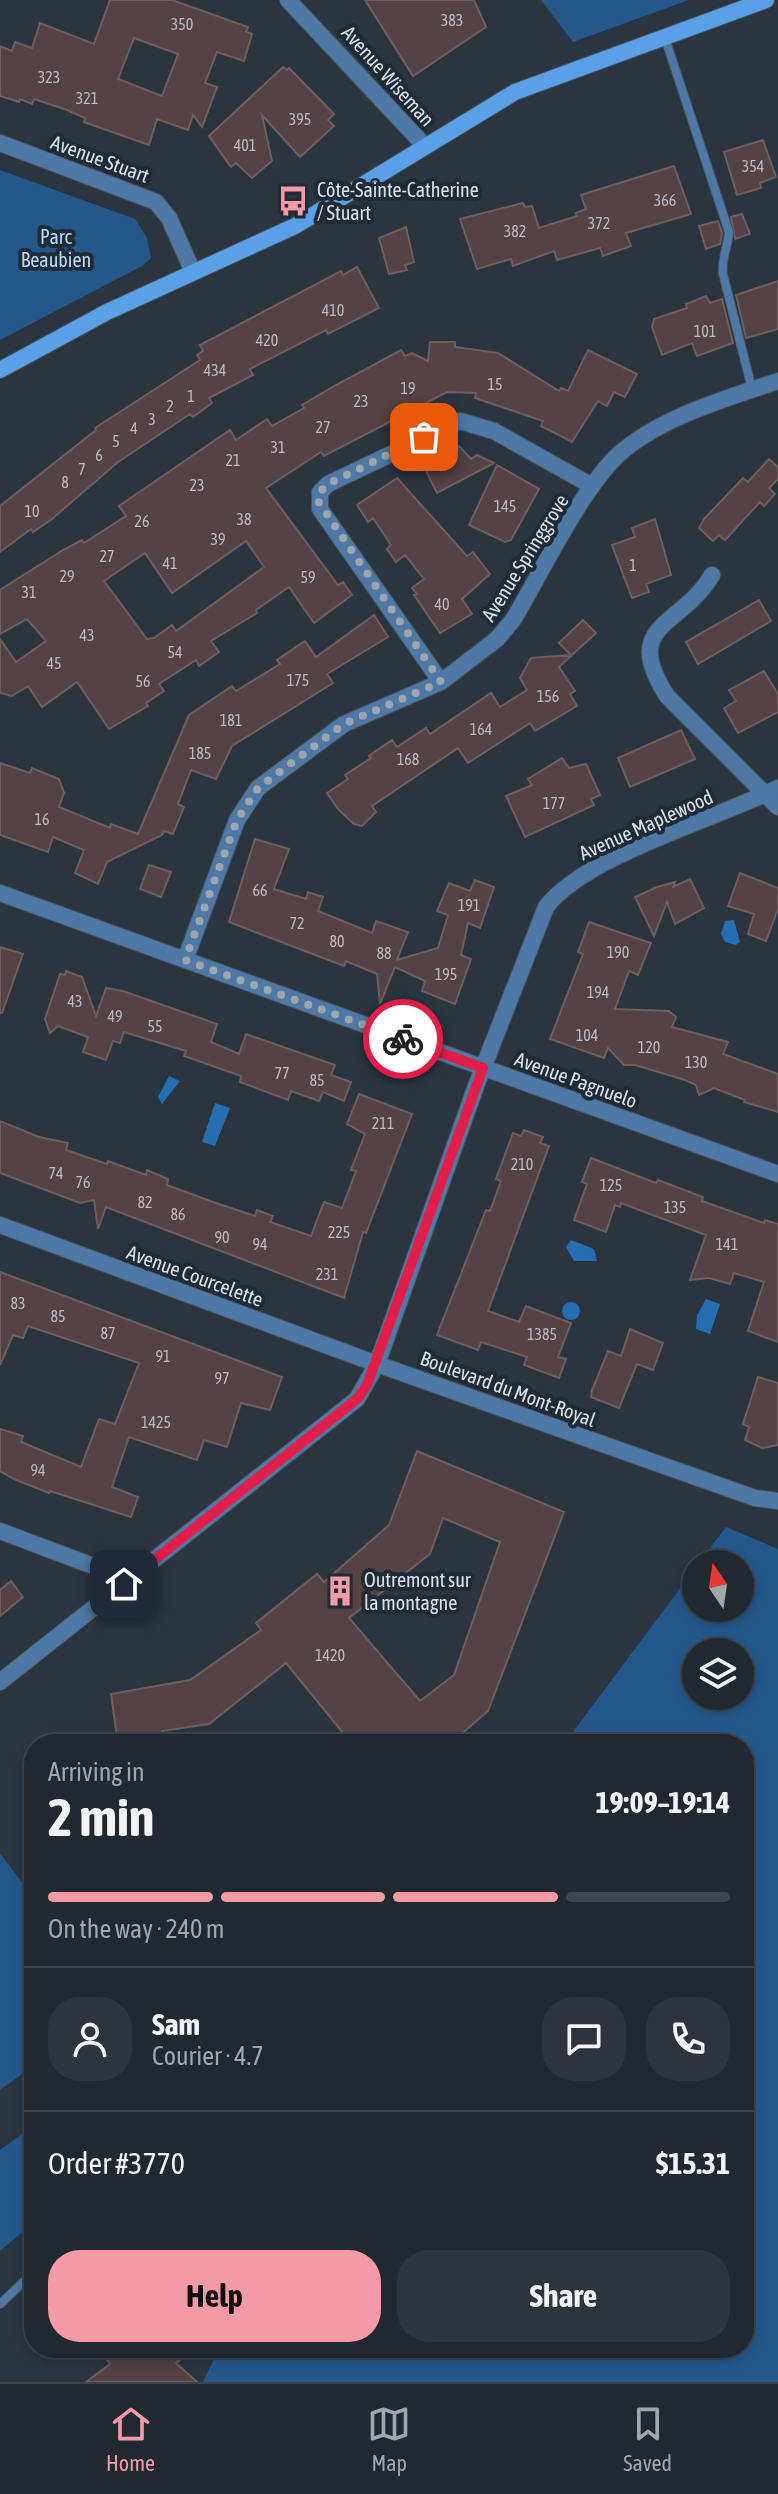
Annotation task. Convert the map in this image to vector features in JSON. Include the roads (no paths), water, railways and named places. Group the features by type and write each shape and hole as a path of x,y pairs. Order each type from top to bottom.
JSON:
{"main road":[{"path":"0,370 66,333 295,226 515,92 766,0"}],"street":[{"name":"Avenue Wiseman","path":"288,0 424,145"},
{"name":"Avenue Stuart","path":"0,143 156,202 169,218 193,272"},
{"name":"Avenue Springgrove","path":"185,960 237,820 258,788 344,724 441,682 497,639 513,620 592,486 619,454 649,432 778,381"},
{"path":"441,682 320,509 320,492 328,484 460,421 494,431 592,486"},
{"path":"712,575 702,592 651,637 650,660 667,696 772,791 778,807"},
{"name":"Avenue Maplewood","path":"377,1364 540,919 559,890 597,866 772,791"},
{"name":"Avenue Pagnuelo","path":"0,893 778,1174"},
{"name":"Avenue Courcelette","path":"0,1225 377,1364"},
{"path":"0,1682 357,1399 377,1364"},
{"name":"Boulevard du Mont-Royal","path":"377,1364 755,1498 778,1501"},
{"path":"0,1531 101,1569 124,1584"}],"lane":[{"path":"665,37 729,232 722,261 723,274 752,390"},
{"path":"0,2304 24,2281"}],"place":[{"name":"Côte-Sainte-Catherine / Stuart","path":"293,201"},
{"name":"Outremont sur la montagne","path":"340,1591"}],"park label":[{"name":"Parc Beaubien","path":"56,248"}]}
